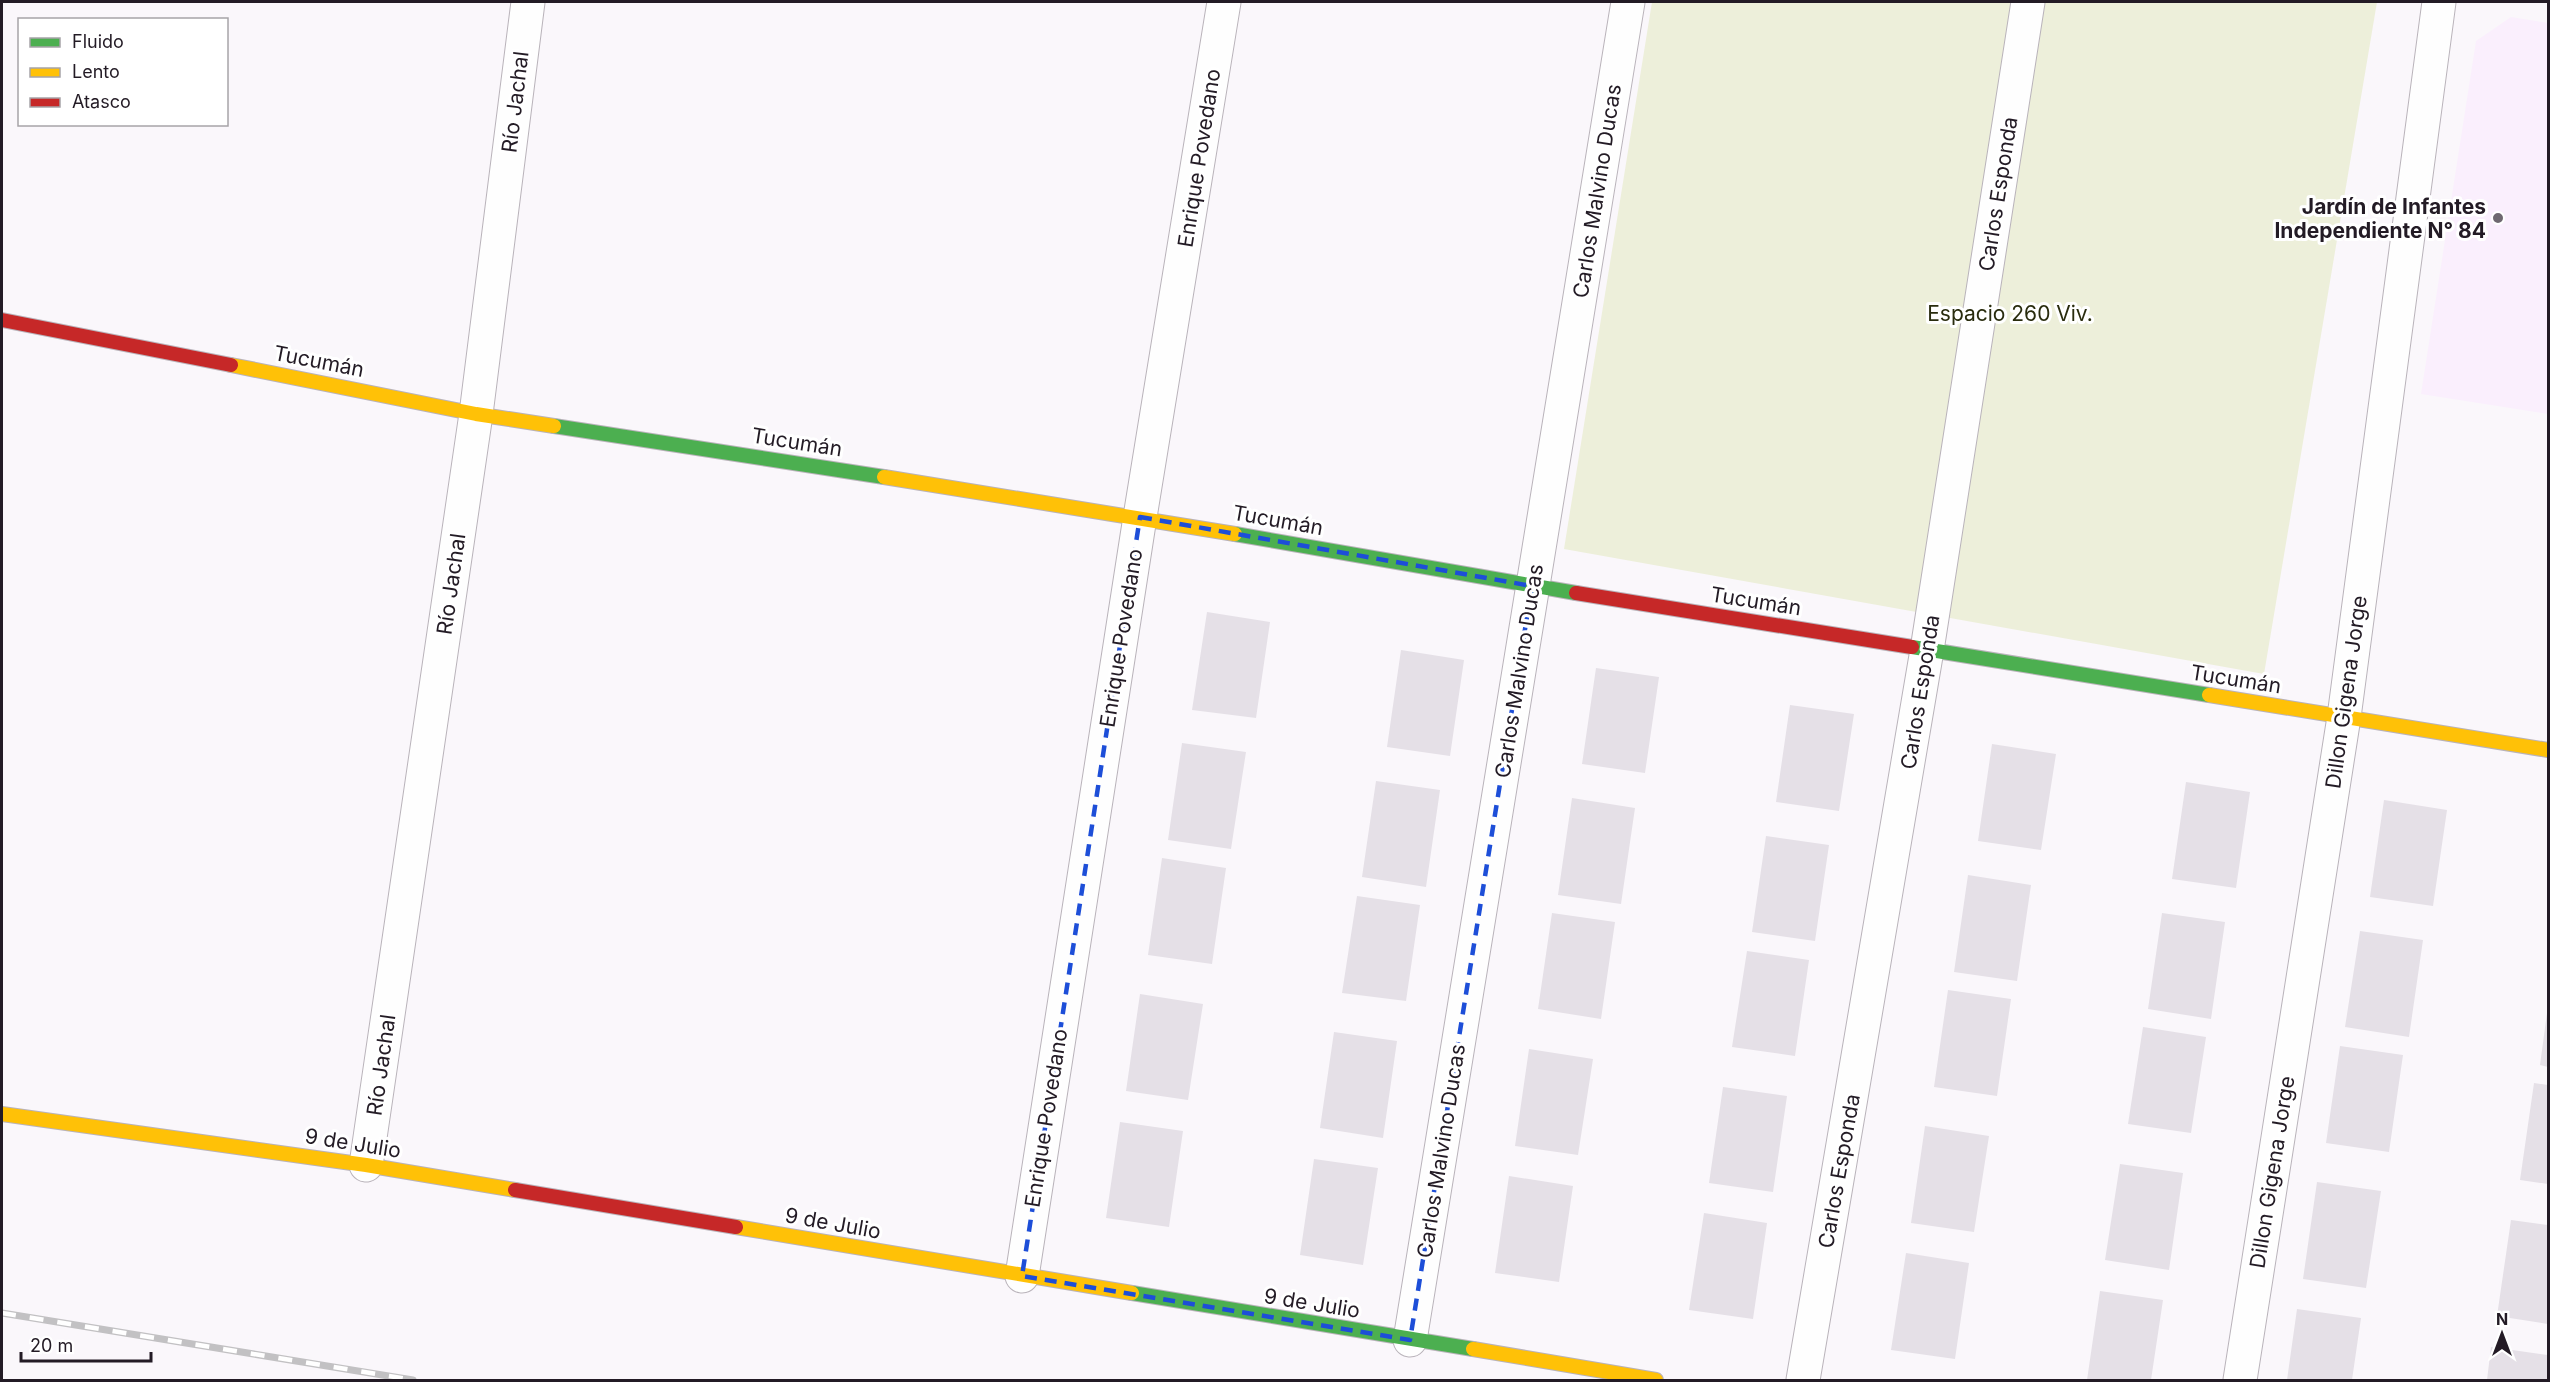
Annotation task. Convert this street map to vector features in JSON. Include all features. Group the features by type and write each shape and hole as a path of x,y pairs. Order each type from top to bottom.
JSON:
{"street":[{"name":"Río Jachal","path":"366,1165 476,414 528,2"},
{"name":"Enrique Povedano","path":"1022,1276 1140,517 1224,2"},
{"name":"Carlos Malvino Ducas","path":"1410,1340 1628,2"},
{"name":"Carlos Esponda","path":"1803,1380 1927,650 2028,2"},
{"name":"Dillon Gigena Jorge","path":"2240,1380 2344,717 2439,2"},
{"name":"Tucumán","path":"2,320 476,414 1140,517 1532,586 2548,750"},
{"name":"9 de Julio","path":"2,1114 366,1165 1656,1380"}],"highlighted area":[{"path":"1140,517 1532,586 1410,1340 1022,1276"}],"shaded area":[{"name":"Jardín de Infantes Independiente N° 84","path":"2511,17 2548,23 2548,414 2421,394 2476,41"}],"green space":[{"name":"Espacio 260 Viv.","path":"1652,2 2377,2 2264,674 1564,549"}],"building":[{"path":"1207,612 1270,622 1256,718 1192,710"},
{"path":"1401,650 1464,660 1450,756 1387,747"},
{"path":"1596,668 1659,677 1645,773 1582,764"},
{"path":"1790,705 1854,714 1839,811 1776,802"},
{"path":"1182,743 1246,752 1231,849 1168,840"},
{"path":"1992,744 2056,754 2041,850 1978,841"},
{"path":"1376,781 1440,790 1426,887 1362,877"},
{"path":"2186,782 2250,792 2236,888 2172,879"},
{"path":"1572,798 1635,808 1621,904 1558,895"},
{"path":"2384,800 2447,810 2433,906 2370,897"},
{"path":"1766,836 1829,845 1815,941 1752,932"},
{"path":"1162,858 1226,868 1212,964 1148,955"},
{"path":"1968,875 2031,885 2017,981 1954,972"},
{"path":"1357,896 1420,905 1406,1001 1342,993"},
{"path":"1552,913 1615,922 1601,1019 1538,1009"},
{"path":"2162,913 2225,922 2211,1019 2148,1009"},
{"path":"2360,931 2423,940 2409,1037 2345,1027"},
{"path":"1747,951 1809,960 1795,1056 1732,1047"},
{"path":"1948,990 2011,999 1997,1096 1934,1087"},
{"path":"1140,994 1203,1004 1188,1100 1126,1091"},
{"path":"2548,1013 2548,1067 2540,1065"},
{"path":"2143,1027 2206,1037 2191,1133 2128,1124"},
{"path":"1334,1032 1397,1041 1383,1138 1320,1128"},
{"path":"2340,1046 2403,1055 2389,1152 2326,1143"},
{"path":"1529,1049 1593,1059 1578,1155 1515,1146"},
{"path":"2534,1083 2548,1085 2548,1184 2520,1180"},
{"path":"1723,1087 1787,1096 1773,1192 1709,1183"},
{"path":"1120,1122 1183,1131 1169,1227 1106,1218"},
{"path":"1925,1126 1989,1136 1974,1232 1911,1223"},
{"path":"1314,1159 1378,1168 1363,1265 1300,1255"},
{"path":"2120,1164 2183,1173 2169,1270 2105,1260"},
{"path":"1509,1176 1573,1186 1559,1282 1495,1273"},
{"path":"2317,1182 2381,1191 2366,1288 2303,1279"},
{"path":"1704,1213 1767,1223 1753,1319 1689,1310"},
{"path":"2511,1220 2548,1225 2548,1324 2497,1316"},
{"path":"1906,1253 1969,1263 1955,1359 1891,1350"},
{"path":"2100,1291 2163,1300 2151,1380 2087,1380"},
{"path":"2297,1309 2361,1318 2352,1380 2287,1380"},
{"path":"2491,1347 2548,1355 2548,1380 2487,1380"}],"railway":[{"path":"2,1313 413,1380"}],"traffic: fast":[{"path":"554,426 884,477"},
{"path":"1235,534 1576,593"},
{"path":"1912,647 2209,695"},
{"path":"1132,1293 1473,1349"}],"traffic: slow":[{"path":"231,365 476,414 554,426"},
{"path":"884,477 1235,534"},
{"path":"2209,695 2548,750"},
{"path":"2,1114 366,1165 515,1190"},
{"path":"736,1227 1132,1293"},
{"path":"1473,1349 1656,1380"}],"traffic: jam":[{"path":"2,320 231,365"},
{"path":"1576,593 1912,647"},
{"path":"515,1190 736,1227"}],"place":[{"name":"Jardín de Infantes Independiente N° 84","path":"2498,218"}]}
